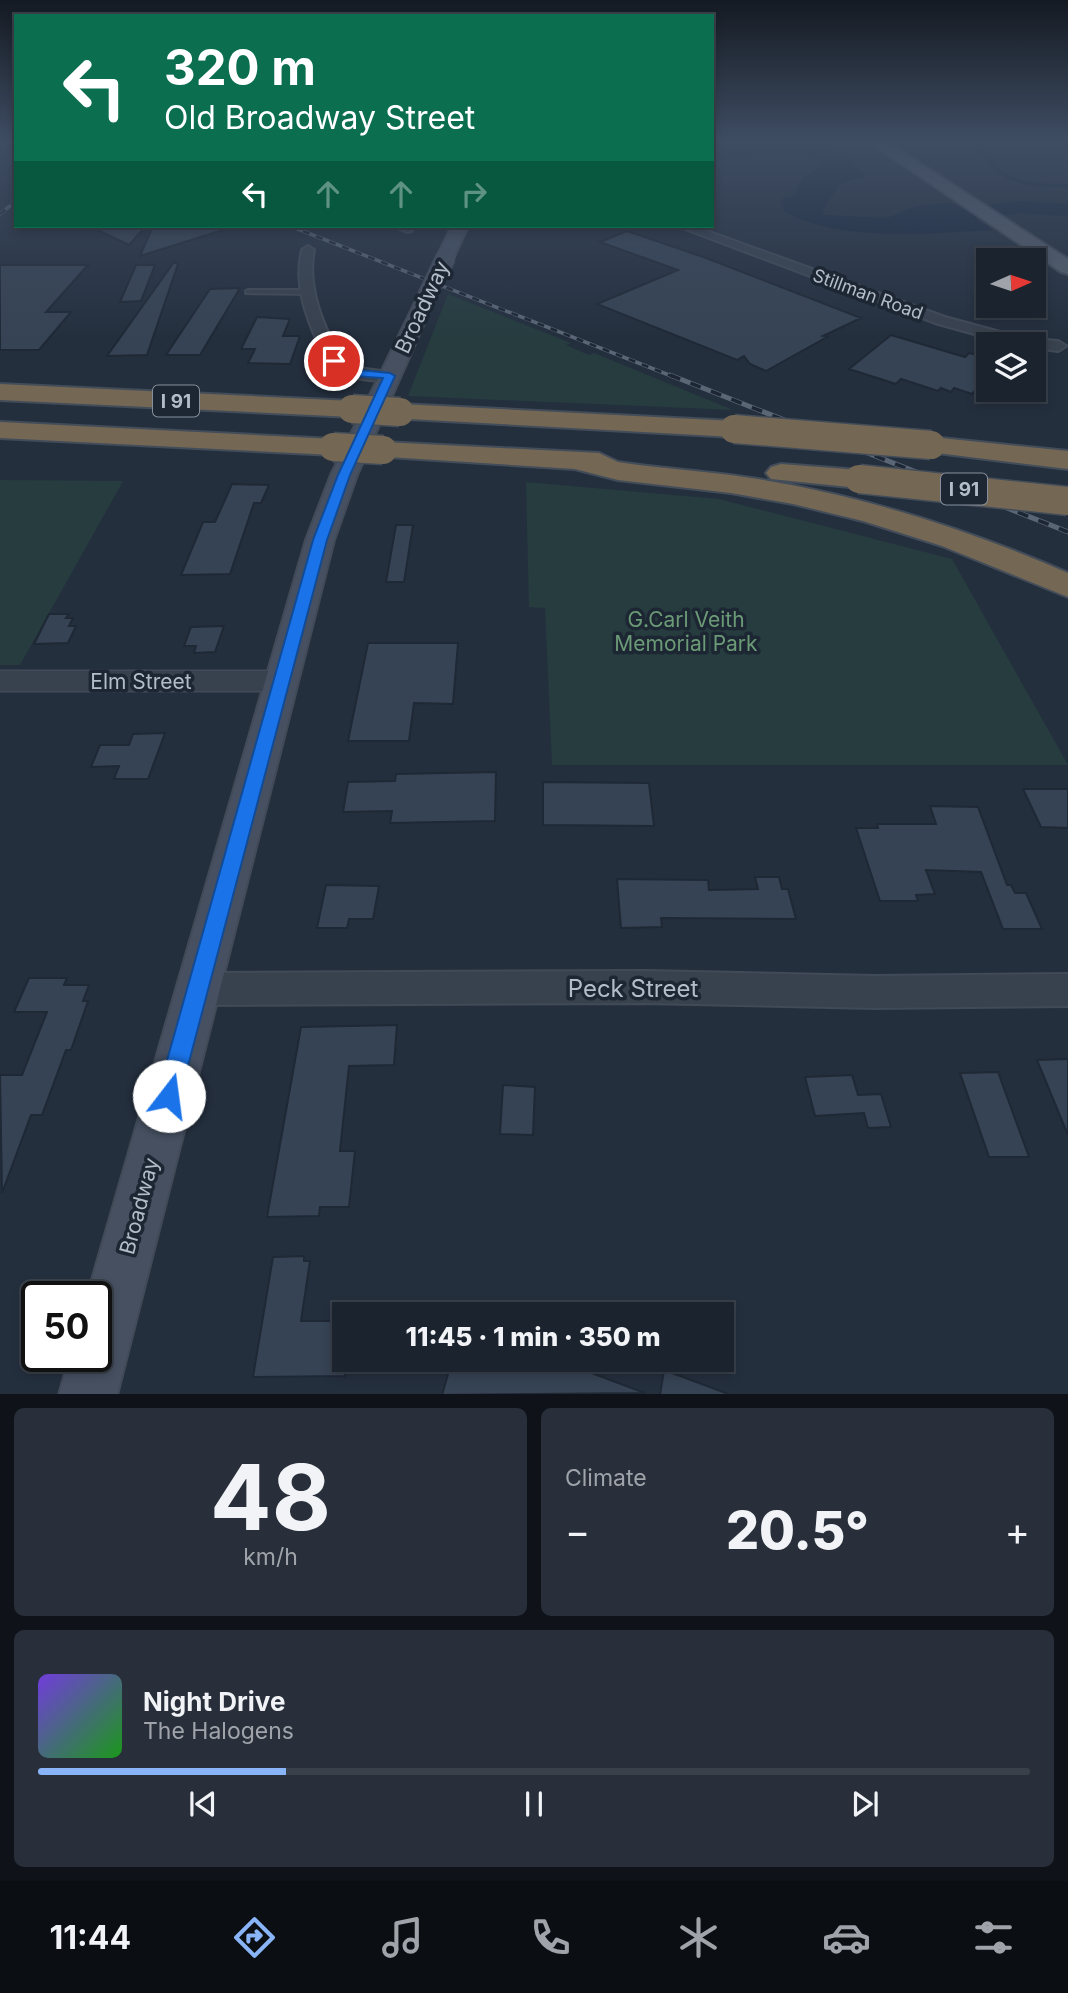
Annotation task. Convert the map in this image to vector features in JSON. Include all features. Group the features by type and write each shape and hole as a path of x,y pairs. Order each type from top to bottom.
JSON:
{"highway":[{"name":"I 91","path":"0,392 734,429 931,445 1068,460"},
{"name":"I 91","path":"0,430 574,460 859,479 1068,501"},
{"path":"574,460 625,473 730,484 831,504 958,542 1068,586"}],"main road":[{"path":"976,207 1068,268"},
{"name":"Broadway","path":"89,1394 309,578 332,506 459,228"}],"street":[{"name":"Stillman Road","path":"688,228 940,320 1021,342 1053,340 1068,359"},
{"path":"308,250 304,274 307,292 339,368 352,373 390,376"},
{"name":"Elm Street","path":"0,681 281,681"},
{"name":"Peck Street","path":"198,989 646,987 875,992 1068,990"}],"lane":[{"path":"401,228 409,231"},
{"path":"248,292 307,292"}],"green space":[{"path":"448,294 571,343 566,345 589,355 594,353 733,410 408,396"},
{"path":"0,480 123,481 20,665 0,665"},
{"name":"G.Carl Veith Memorial Park","path":"526,482 719,499 952,559 1068,765 552,765 545,608 529,607"}],"water":[{"path":"783,207 825,207 822,211 826,215 887,218 913,207 958,207 993,230 914,234 858,232 806,221 784,211"}],"building":[{"path":"93,228 144,228 129,245"},
{"path":"152,228 222,228 223,230 140,256"},
{"path":"627,231 706,258 861,318 823,336 827,337 766,371 750,364 744,356 737,360 597,304 678,270 600,242"},
{"path":"174,262 178,264 147,355 107,356"},
{"path":"0,265 88,265 46,312 71,312 39,350 0,350"},
{"path":"136,265 155,265 141,301 120,302"},
{"path":"240,288 200,355 166,355 210,289"},
{"path":"257,317 290,319 283,336 300,336 290,364 248,363 255,349 241,349"},
{"path":"891,335 965,357 969,353 976,355 976,390 972,394 954,388 951,392 941,388 938,391 901,379 896,384 849,369"},
{"path":"232,484 269,485 261,503 254,503 230,574 181,575 203,522 215,522"},
{"path":"396,525 413,525 404,582 386,582"},
{"path":"49,614 69,614 66,618 73,618 69,626 76,626 68,643 34,644"},
{"path":"224,626 215,652 194,653 196,646 184,646 191,627"},
{"path":"368,643 458,643 453,704 414,703 409,741 348,741"},
{"path":"165,733 148,779 114,779 119,766 91,767 100,745 129,745 133,734"},
{"path":"496,772 495,821 390,823 392,811 343,812 348,782 395,781 396,774"},
{"path":"543,782 649,783 654,826 543,825"},
{"path":"1023,789 1068,789 1068,828 1041,827"},
{"path":"930,806 978,807 1007,885 1011,885 1015,893 1026,893 1042,929 1003,929 981,872 926,870 935,894 916,895 918,901 880,901 856,828 878,828 877,824 936,824"},
{"path":"755,877 779,877 782,889 788,889 796,919 661,918 662,927 621,928 617,879 708,880 709,890 758,889"},
{"path":"326,885 379,886 373,919 349,919 347,928 317,928"},
{"path":"29,978 67,978 64,985 89,985 83,1001 88,1001 71,1050 66,1050 42,1115 31,1115 2,1193 0,1075 22,1075 47,1012 14,1012"},
{"path":"397,1025 394,1065 349,1066 340,1151 355,1151 349,1207 320,1207 319,1216 267,1217 301,1027"},
{"path":"1068,1059 1068,1135 1037,1060"},
{"path":"998,1072 1029,1157 989,1157 960,1073"},
{"path":"852,1075 858,1095 881,1094 891,1127 868,1128 864,1113 815,1116 805,1077"},
{"path":"503,1085 535,1087 533,1135 500,1134"},
{"path":"304,1256 304,1261 310,1261 301,1321 332,1321 332,1372 345,1372 345,1376 253,1377 273,1257"},
{"path":"449,1372 589,1372 645,1393 442,1394"},
{"path":"664,1372 669,1372 726,1394 660,1394"}],"waterway":[{"path":"915,221 1019,207"},
{"path":"1020,207 1068,210"}],"railway":[{"path":"0,214 9,207"},
{"path":"295,228 674,377"},
{"path":"670,375 1068,532"}],"route":[{"path":"169,1096 320,540 344,475 390,376 342,370 334,361"}]}
